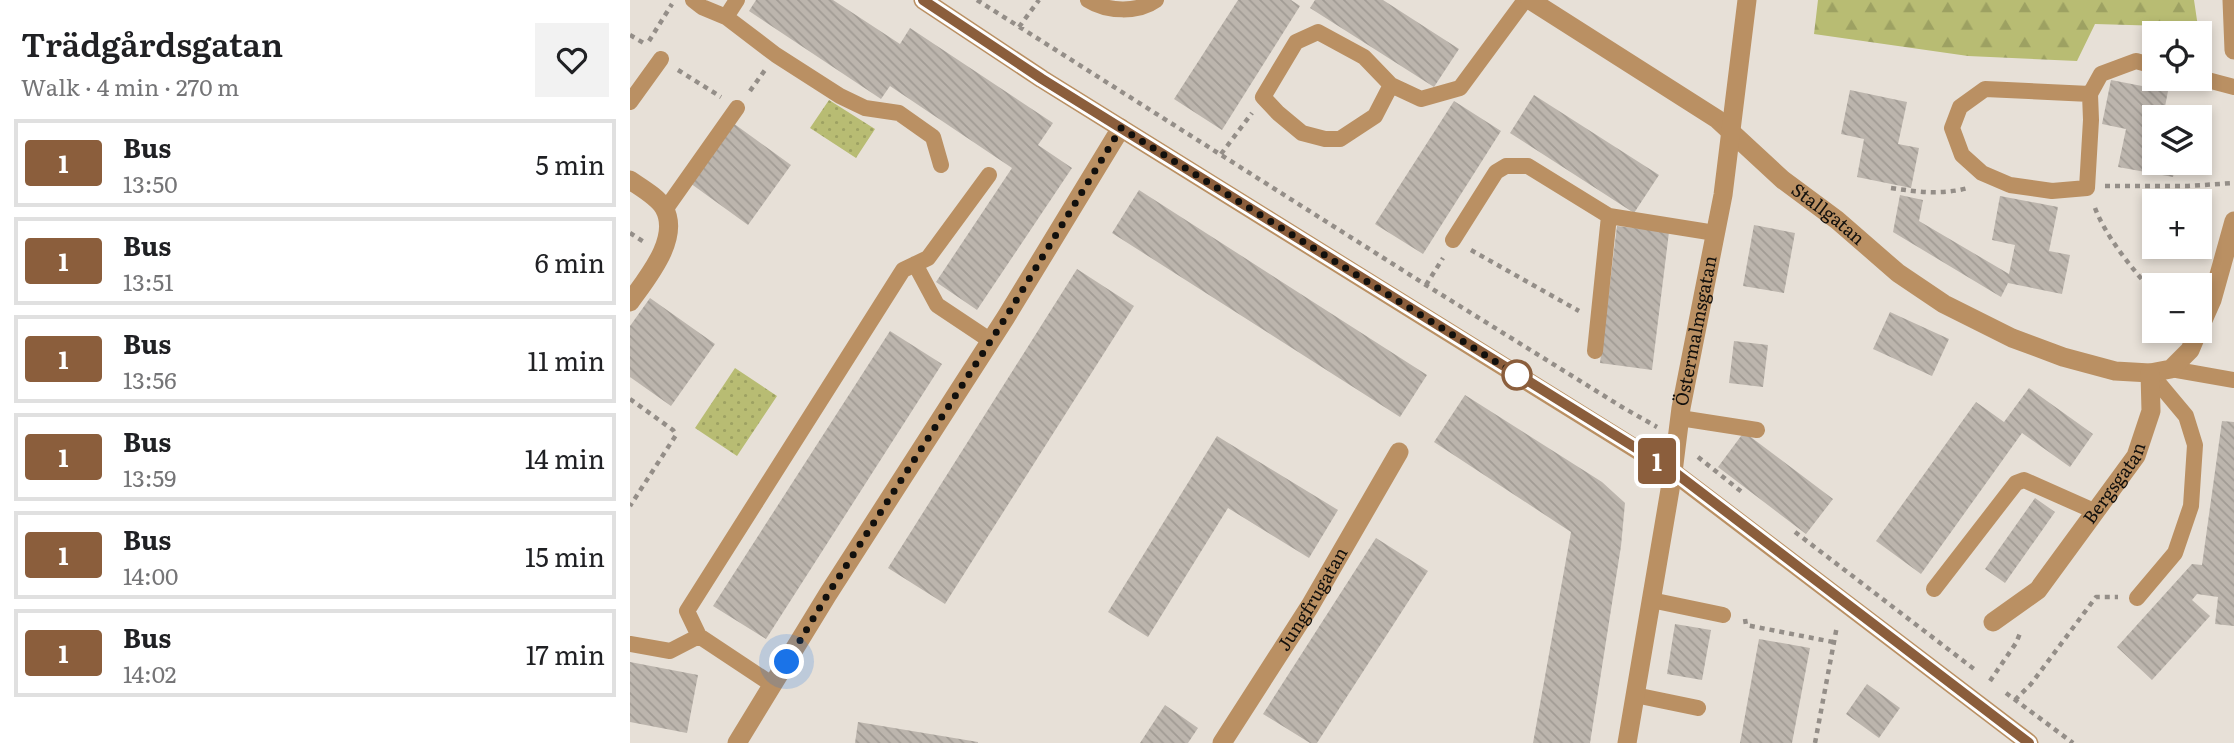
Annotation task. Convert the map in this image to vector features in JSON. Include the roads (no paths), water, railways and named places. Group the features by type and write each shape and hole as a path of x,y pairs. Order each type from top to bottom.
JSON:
{"street":[{"path":"923,0 1121,128 1673,471 2029,743"},
{"name":"Stallgatan","path":"1527,0 1717,120 1783,180 1837,220 1898,274 1944,304 2012,338 2063,357 2115,371 2150,373"},
{"name":"Östermalmsgatan","path":"1627,743 1680,418 1715,233 1747,0"},
{"path":"2233,10 2234,50"},
{"path":"737,743 828,594 991,341 1121,128"},
{"path":"630,180 664,206 670,225 660,259 630,302"},
{"path":"2212,300 2234,221"},
{"path":"2150,373 2171,369 2190,350 2193,343"},
{"name":"Bergsgatan","path":"1993,622 2038,590 2136,456 2151,411 2150,373"},
{"name":"Jungfrugatan","path":"1222,743 1310,606 1399,452"}],"lane":[{"path":"693,0 702,7 726,17 776,55 839,96 865,108 899,113 933,137 941,165"},
{"path":"726,17 737,0"},
{"path":"1088,0 1117,10 1148,6 1156,0"},
{"path":"1391,85 1375,116 1340,139 1325,139 1302,133 1263,97 1296,41 1318,32 1364,57 1391,85 1421,99 1460,88 1527,0"},
{"path":"630,102 661,59"},
{"path":"2090,94 1985,89 1960,107 1952,128 1962,155 1982,173 1991,177 2010,185 2052,191 2087,188 2090,94 2101,74 2136,61 2142,63"},
{"path":"2212,81 2234,87"},
{"path":"665,210 737,108"},
{"path":"1453,240 1496,172 1506,166 1528,166 1609,216 1715,233"},
{"path":"773,685 699,636 687,611 903,270 928,258 989,175"},
{"path":"1595,351 1609,216"},
{"path":"915,264 937,305 991,341"},
{"path":"2171,369 2234,380"},
{"path":"2137,598 2175,553 2191,506 2195,445 2186,416 2150,373"},
{"path":"1680,418 1757,430"},
{"path":"1934,589 2016,483 2024,480 2094,511"},
{"path":"1651,600 1723,615"},
{"path":"630,644 670,651 699,636"},
{"path":"1635,695 1698,709"}]}
